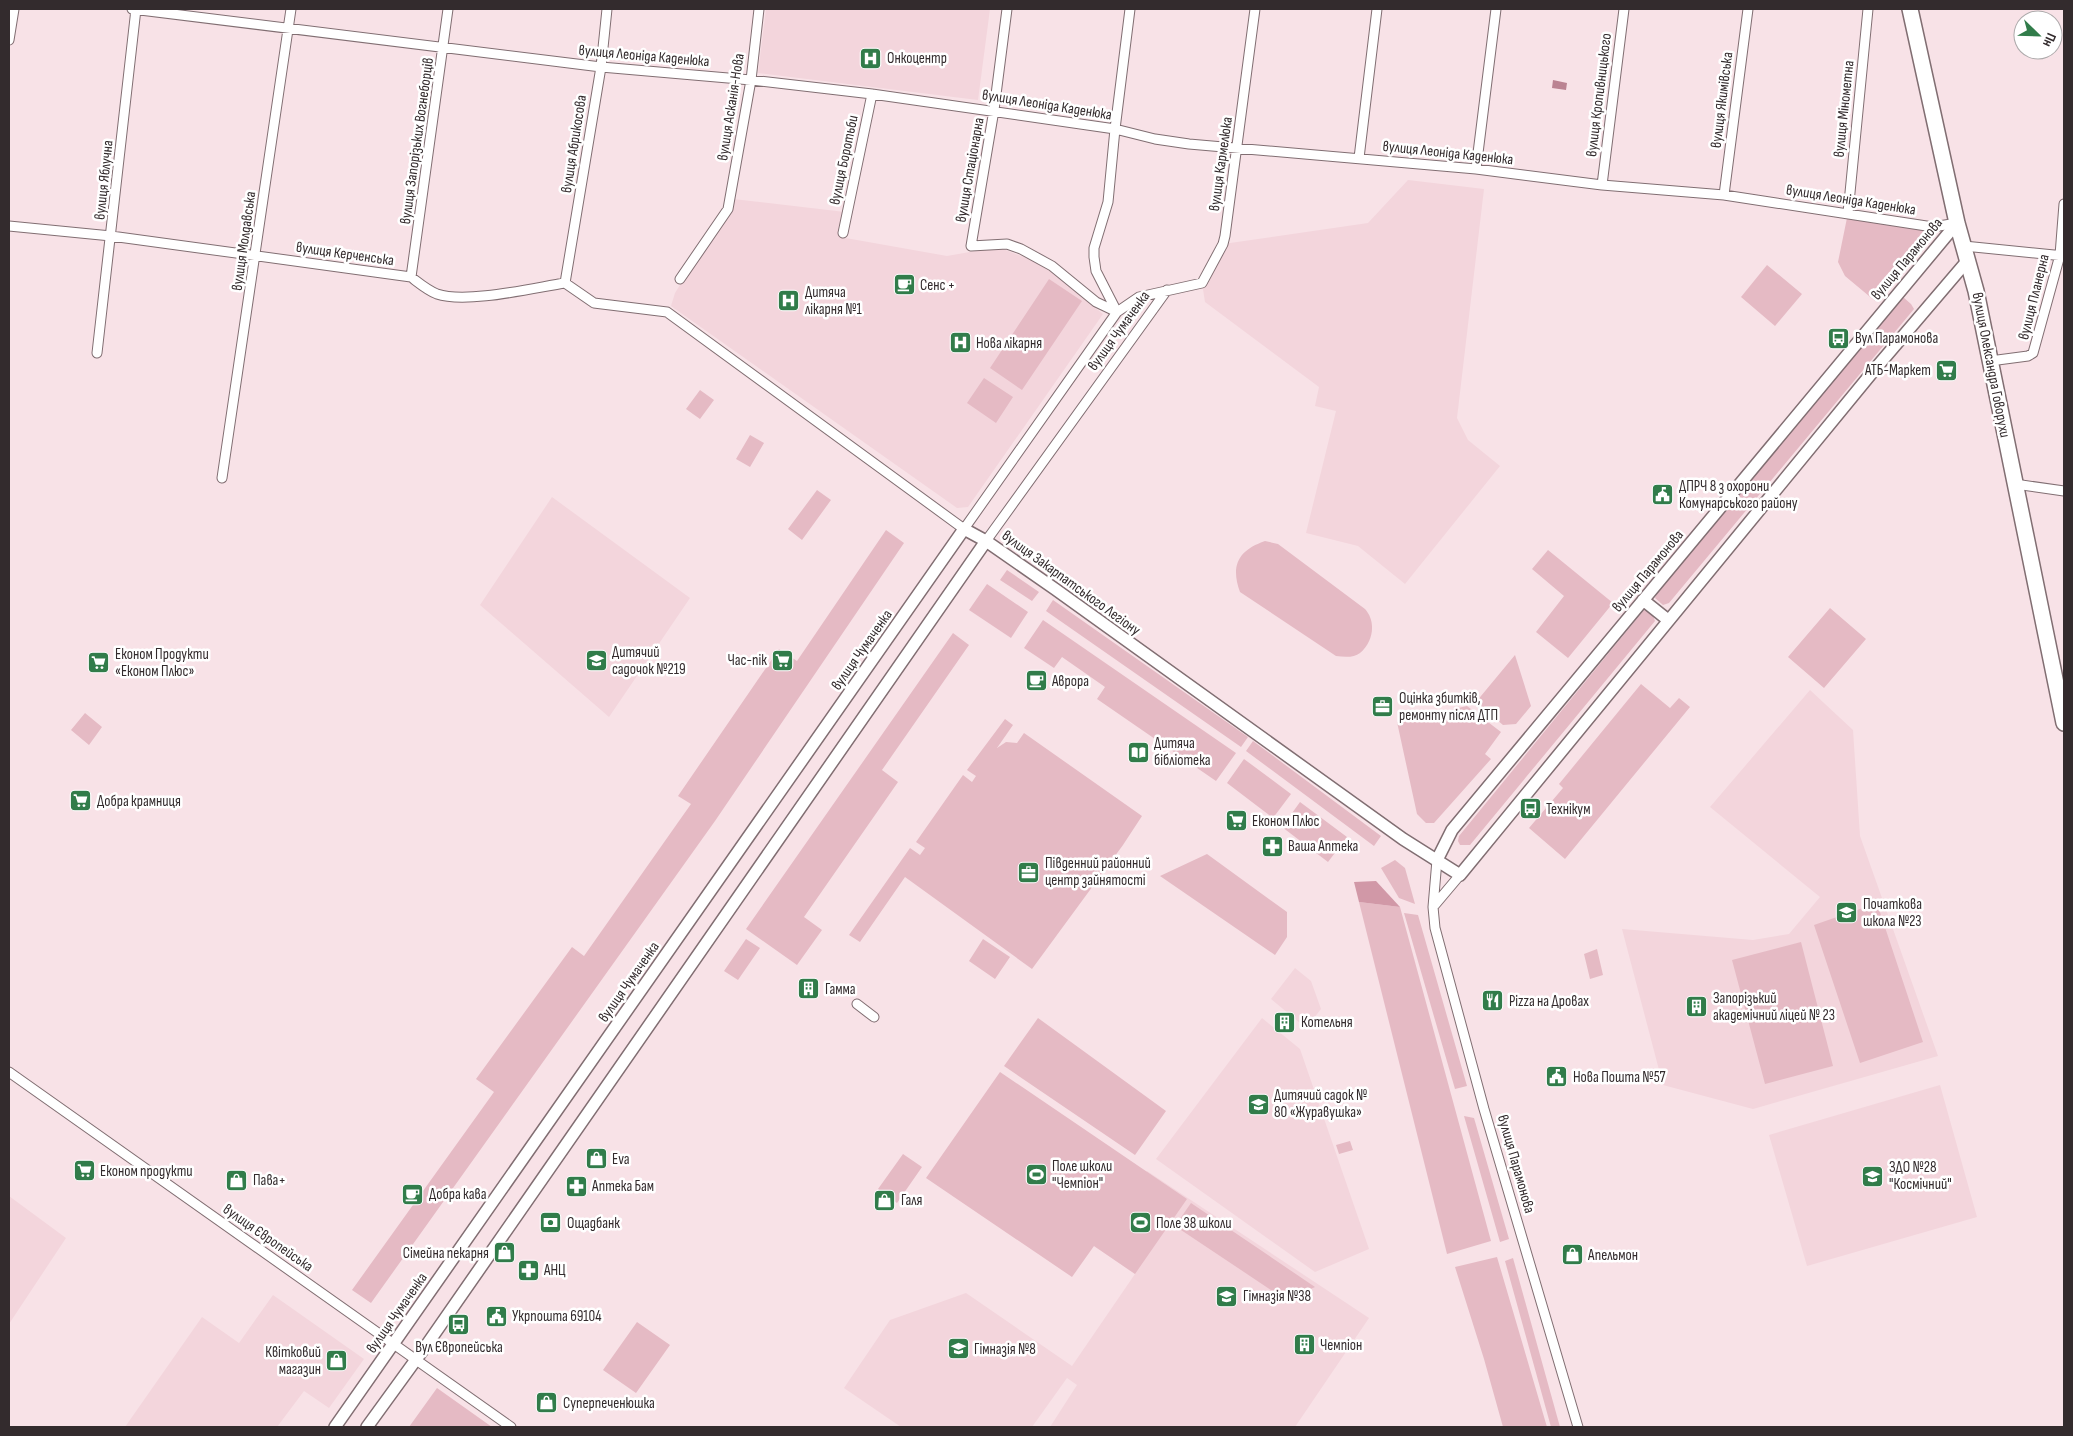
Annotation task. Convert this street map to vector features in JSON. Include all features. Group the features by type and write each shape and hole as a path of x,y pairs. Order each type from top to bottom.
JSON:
{"main road":[{"name":"вулиця Олександра Говорухи","path":"1910,9 1957,223 1966,253 1990,361 2064,723"}],"street":[{"path":"9,40 14,9"},
{"name":"вулиця Леоніда Каденюка","path":"135,9 601,67 751,80 872,94 994,110 1048,121 1115,129 1156,139 1237,149 1476,169 1602,185 1724,195 1933,227 1957,223"},
{"name":"вулиця Яблучна","path":"97,353 135,9"},
{"name":"вулиця Молдавська","path":"222,478 291,9"},
{"name":"вулиця Запорізьких Вогнеборців","path":"411,277 448,9"},
{"name":"вулиця Абрикосова","path":"565,284 601,67 607,9"},
{"name":"вулиця Асканія-Нова","path":"680,279 728,209 751,80 759,9"},
{"name":"вулиця Стаціонарна","path":"1008,9 972,246 1008,244 1021,249 1052,266 1096,302 1117,312"},
{"path":"1117,312 1096,270 1094,248 1108,202 1130,9"},
{"name":"вулиця Кармелюка","path":"1167,290 1202,283 1223,244 1255,9"},
{"path":"1359,158 1377,9"},
{"path":"1476,169 1496,9"},
{"name":"вулиця Кропивницького","path":"1602,185 1624,9"},
{"name":"вулиця Якимівська","path":"1724,195 1748,9"},
{"name":"вулиця Мінометна","path":"1848,213 1868,9"},
{"name":"вулиця Боротьби","path":"843,233 872,94"},
{"name":"вулиця Планерна","path":"1990,361 2028,356 2033,353 2062,256 2064,204"},
{"name":"вулиця Парамонова","path":"1578,1427 1482,1100 1435,928 1433,907 1437,860 1452,830 1957,223"},
{"name":"вулиця Керченська","path":"9,226 111,236 411,277 436,293 448,296 487,295 565,284"},
{"path":"1433,907 1966,253 2062,256"},
{"name":"вулиця Закарпатського Легіону","path":"565,284 594,302 667,312 964,529 986,541 1403,839 1460,875"},
{"name":"вулиця Чумаченка","path":"335,1427 1117,312 1139,298 1167,290"},
{"name":"вулиця Чумаченка","path":"367,1427 416,1360 986,541 1167,290"},
{"path":"2015,484 2064,491"},
{"path":"1643,600 1668,620"},
{"path":"857,1004 874,1017"},
{"name":"вулиця Європейська","path":"9,1072 510,1427"}],"shaded area":[{"name":"Онкоцентр","path":"766,9 990,9 978,100 758,73"},
{"path":"1553,80 1567,83 1566,90 1552,88"},
{"path":"1408,180 1484,189 1457,418 1468,440 1500,466 1405,584 1358,546 1306,533 1336,411 1315,406 1319,387 1205,302 1202,283 1223,244 1368,223"},
{"path":"733,199 845,212 840,237 947,256 998,247 1041,264 1103,314 968,507 957,508 671,306 675,293"},
{"path":"1848,213 1933,227 1875,301 1845,276 1838,262"},
{"path":"1767,265 1802,294 1775,326 1741,297"},
{"path":"1049,279 1082,301 1022,390 990,368"},
{"path":"1903,297 1914,309 1669,603 1663,605 1655,598 1658,591"},
{"path":"984,378 1013,397 996,423 967,403"},
{"path":"700,390 714,400 700,419 686,409"},
{"path":"750,435 764,443 750,467 736,459"},
{"path":"817,490 831,500 802,540 788,529"},
{"name":"Дитячий садочок №219","path":"552,497 690,598 609,717 480,605"},
{"path":"886,530 904,543 715,821 371,1303 352,1290 494,1092 476,1079 572,947 584,956 691,804 678,796 779,649 797,661"},
{"path":"1265,541 1278,544 1365,609 1371,619 1372,631 1368,643 1358,655 1336,656 1240,592 1236,574 1239,560 1249,549"},
{"path":"1548,550 1613,603 1568,658 1536,632 1564,596 1532,569"},
{"path":"1007,570 1039,592 1032,601 1000,580"},
{"path":"987,584 1028,612 1011,638 969,610"},
{"path":"1053,600 1248,737 1241,747 1046,611"},
{"path":"1830,608 1866,639 1824,688 1788,657"},
{"path":"1644,610 1652,613 1655,621 1470,845 1460,845 1458,841 1459,836"},
{"path":"1043,620 1236,753 1216,781 1097,699 1105,687 1062,657 1054,668 1024,648"},
{"path":"953,633 969,645 882,770 898,782 804,917 822,930 797,965 746,929"},
{"path":"1515,655 1531,706 1516,724 1503,725 1476,702"},
{"path":"1641,684 1670,708 1679,698 1690,707 1565,859 1529,828 1563,788 1559,784"},
{"name":"Початкова школа №23","path":"1810,690 1853,730 1860,836 1938,1056 1753,1109 1663,1085 1622,929 1753,940 1789,934 1820,897 1710,807"},
{"path":"1467,706 1501,732 1485,754 1491,759 1434,823 1426,823 1417,814 1397,722"},
{"path":"85,713 102,727 89,745 71,730"},
{"path":"1005,719 1013,725 997,748 1006,742 1017,743 1024,733 1142,816 1123,845 1032,969 905,877 860,942 849,935 910,848 920,855 925,848 916,842 963,775 972,782 976,776 967,770"},
{"path":"1253,741 1381,836 1374,846 1246,751"},
{"path":"1244,759 1291,794 1273,818 1227,783"},
{"path":"1300,802 1347,837 1328,862 1282,827"},
{"path":"1207,854 1287,912 1287,937 1275,955 1160,876"},
{"path":"1395,860 1405,868 1415,904 1399,898 1381,868"},
{"path":"1376,881 1400,907 1359,902 1354,882"},
{"path":"1359,902 1400,907 1491,1241 1447,1254"},
{"path":"1877,903 1923,1042 1860,1063 1814,925"},
{"path":"1404,913 1418,915 1467,1086 1455,1089"},
{"path":"746,939 760,948 738,980 724,971"},
{"path":"983,939 1010,957 995,979 969,961"},
{"path":"1801,942 1833,1066 1765,1084 1732,960"},
{"path":"1597,949 1603,975 1590,979 1584,954"},
{"path":"1295,968 1311,981 1321,1009 1306,1028 1271,999"},
{"path":"1038,1018 1166,1111 1135,1155 1004,1066"},
{"name":"Дитячий садок № 80 «Журавушка»","path":"1262,1018 1300,1049 1369,1249 1315,1272 1156,1159"},
{"name":"Поле школи \"Чемпіон\"","path":"1000,1072 1187,1199 1135,1274 1094,1246 1072,1277 926,1178"},
{"name":"ЗДО №28 \"Космічний\"","path":"1940,1085 1977,1217 1807,1266 1769,1135"},
{"path":"1464,1116 1474,1118 1509,1239 1500,1242"},
{"path":"1350,1141 1353,1150 1339,1154 1336,1145"},
{"path":"903,1154 922,1167 897,1203 878,1189"},
{"name":"Гімназія №38","path":"1147,1171 1369,1318 1295,1427 1050,1427 1077,1385 1067,1378 1032,1427 901,1427 844,1388 890,1320 966,1293 1072,1366 1135,1274 1094,1246"},
{"path":"9,1196 66,1238 9,1324"},
{"path":"1191,1203 1315,1287 1286,1300 1175,1226"},
{"path":"1497,1257 1547,1427 1503,1427 1455,1267"},
{"path":"1513,1258 1560,1427 1551,1427 1505,1261"},
{"path":"273,1295 364,1359 329,1408 304,1391 277,1427 125,1427 202,1317 239,1343"},
{"path":"637,1322 670,1345 636,1393 603,1370"},
{"path":"437,1388 492,1427 409,1427"}],"place":[{"name":"Онкоцентр","path":"871,58"},
{"name":"Сенс +","path":"904,285"},
{"name":"Дитяча лікарня №1","path":"789,301"},
{"name":"Вул Парамонова","path":"1839,338"},
{"name":"Нова лікарня","path":"960,343"},
{"name":"АТБ-Маркет","path":"1947,370"},
{"name":"ДПРЧ 8 з охорони Комунарського району","path":"1663,495"},
{"name":"Час-пік","path":"783,660"},
{"name":"Дитячий садочок №219","path":"596,661"},
{"name":"Економ Продукти «Економ Плюс»","path":"99,663"},
{"name":"Аврора","path":"1036,681"},
{"name":"Оцінка збитків, ремонту після ДТП","path":"1383,707"},
{"name":"Дитяча бібліотека","path":"1138,752"},
{"name":"Добра крамниця","path":"81,801"},
{"name":"Технікум","path":"1530,809"},
{"name":"Економ Плюс","path":"1236,821"},
{"name":"Ваша Аптека","path":"1272,846"},
{"name":"Південний районний центр зайнятості","path":"1029,872"},
{"name":"Початкова школа №23","path":"1847,913"},
{"name":"Гамма","path":"809,989"},
{"name":"Pizza на Дровах","path":"1493,1001"},
{"name":"Запорізький академічний ліцей № 23","path":"1697,1007"},
{"name":"Котельня","path":"1285,1022"},
{"name":"Нова Пошта №57","path":"1557,1077"},
{"name":"Дитячий садок № 80 «Журавушка»","path":"1258,1104"},
{"name":"Eva","path":"596,1159"},
{"name":"Економ продукти","path":"84,1171"},
{"name":"Поле школи \"Чемпіон\"","path":"1036,1175"},
{"name":"ЗДО №28 \"Космічний\"","path":"1873,1176"},
{"name":"Пава+","path":"237,1180"},
{"name":"Аптека Бам","path":"576,1186"},
{"name":"Добра кава","path":"413,1194"},
{"name":"Галя","path":"885,1200"},
{"name":"Ощадбанк","path":"551,1223"},
{"name":"Поле 38 школи","path":"1140,1223"},
{"name":"Сімейна пекарня","path":"505,1253"},
{"name":"Апельмон","path":"1572,1255"},
{"name":"АНЦ","path":"528,1270"},
{"name":"Гімназія №38","path":"1227,1296"},
{"name":"Укрпошта 69104","path":"496,1316"},
{"name":"Вул Європейська","path":"459,1324"},
{"name":"Чемпіон","path":"1304,1345"},
{"name":"Гімназія №8","path":"958,1349"},
{"name":"Квітковий магазин","path":"337,1361"},
{"name":"Суперпеченюшка","path":"547,1403"}]}
